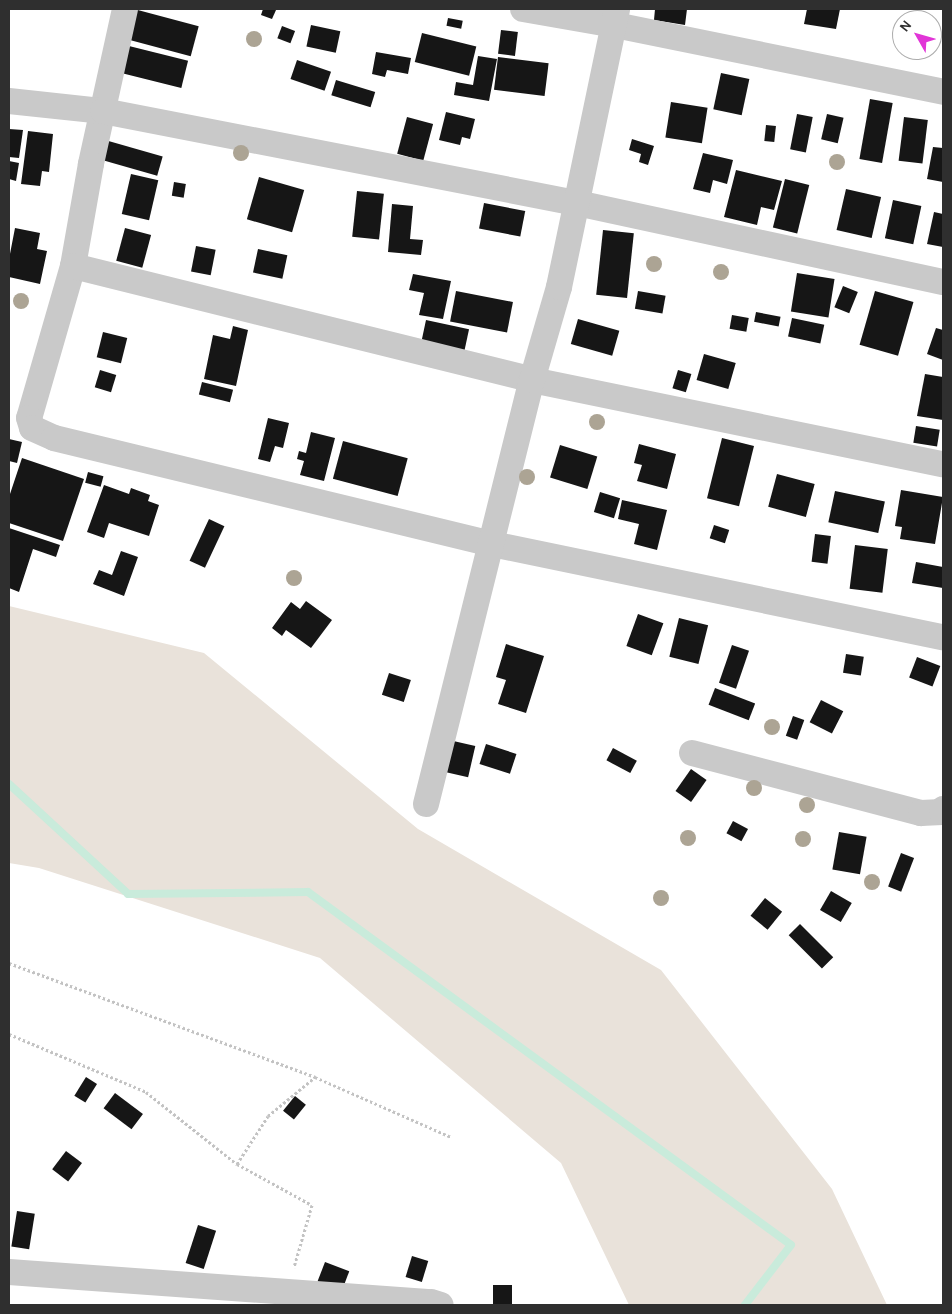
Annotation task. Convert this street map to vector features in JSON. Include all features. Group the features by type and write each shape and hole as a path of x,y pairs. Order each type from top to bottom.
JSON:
{"street":[{"path":"125,9 90,164 74,266 29,418 32,428 54,438 492,544 943,637"},
{"path":"523,9 616,17 943,92"},
{"path":"426,804 532,380 559,287 616,17"},
{"path":"9,101 103,111 577,203 943,282"},
{"path":"74,266 532,380 943,464"},
{"path":"692,753 921,813 942,812 943,809"},
{"path":"9,1272 431,1302 441,1305"}],"path":[{"path":"9,963 315,1077 451,1137"},
{"path":"9,1034 146,1092 237,1164 312,1205 286,1292"},
{"path":"237,1164 268,1116 315,1077"}],"shaded area":[{"path":"9,606 204,653 418,829 661,970 832,1189 887,1305 629,1305 561,1163 320,958 39,868 9,863"}],"building":[{"path":"134,9 199,26 191,56 126,39"},
{"path":"263,9 276,10 272,19 261,15"},
{"path":"655,9 687,9 685,25 654,20"},
{"path":"807,9 840,9 836,29 804,24"},
{"path":"448,18 463,21 461,29 446,26"},
{"path":"311,25 340,31 336,53 306,47"},
{"path":"282,26 295,31 290,43 277,38"},
{"path":"501,30 518,32 515,56 498,54"},
{"path":"422,33 476,47 469,76 415,62"},
{"path":"125,45 188,61 181,88 118,72"},
{"path":"376,52 411,58 408,74 387,70 385,77 372,74"},
{"path":"478,56 497,59 489,101 454,95 456,82 473,85"},
{"path":"498,57 549,63 545,96 494,90"},
{"path":"297,60 331,72 325,91 290,79"},
{"path":"721,73 749,79 742,115 713,109"},
{"path":"336,80 375,92 371,107 331,95"},
{"path":"870,99 893,103 882,163 859,159"},
{"path":"671,102 708,108 702,143 665,138"},
{"path":"446,112 475,119 470,139 462,137 460,145 439,140"},
{"path":"797,114 813,117 806,152 790,149"},
{"path":"827,114 844,118 838,143 821,139"},
{"path":"407,117 433,124 423,161 397,154"},
{"path":"904,117 928,120 922,164 899,161"},
{"path":"766,125 776,126 774,142 764,141"},
{"path":"9,129 23,130 19,158 9,157"},
{"path":"28,131 53,134 49,172 42,171 40,186 21,184"},
{"path":"632,139 654,146 648,165 639,162 641,154 629,150"},
{"path":"105,140 163,157 157,176 99,159"},
{"path":"933,147 943,148 943,182 927,179"},
{"path":"703,153 733,160 727,184 713,180 710,193 693,189"},
{"path":"9,161 19,163 16,181 9,179"},
{"path":"736,170 782,181 774,210 761,207 757,225 724,217"},
{"path":"131,174 158,180 149,220 122,214"},
{"path":"259,177 304,190 292,232 247,219"},
{"path":"785,179 809,185 797,234 773,228"},
{"path":"174,182 186,184 184,198 172,196"},
{"path":"846,189 881,197 872,238 837,230"},
{"path":"357,191 384,194 379,240 352,237"},
{"path":"893,200 921,206 913,244 885,238"},
{"path":"484,203 525,211 520,237 479,229"},
{"path":"392,204 413,206 410,239 423,240 421,255 388,252"},
{"path":"934,212 943,214 943,247 927,244"},
{"path":"15,228 40,233 37,249 47,251 40,284 9,277 9,259"},
{"path":"125,228 151,235 142,268 116,261"},
{"path":"603,230 634,233 627,298 596,295"},
{"path":"196,246 216,250 211,275 191,272"},
{"path":"258,249 287,255 282,279 253,272"},
{"path":"797,273 835,279 828,317 791,312"},
{"path":"413,274 451,281 443,319 419,315 424,293 409,290"},
{"path":"843,286 858,292 849,313 834,307"},
{"path":"456,291 513,302 507,332 450,321"},
{"path":"638,291 666,296 662,314 635,309"},
{"path":"875,291 913,302 898,356 860,345"},
{"path":"756,312 781,317 779,327 754,322"},
{"path":"732,315 749,318 746,332 730,329"},
{"path":"792,318 824,325 820,343 788,337"},
{"path":"578,319 619,331 612,356 571,344"},
{"path":"426,320 469,329 463,356 420,346"},
{"path":"233,326 248,330 236,386 204,379 213,335 230,339"},
{"path":"936,328 943,330 943,360 927,354"},
{"path":"103,332 127,338 121,363 97,357"},
{"path":"704,354 736,363 728,389 697,380"},
{"path":"100,370 116,375 111,392 95,387"},
{"path":"678,370 691,374 686,392 672,388"},
{"path":"925,374 943,377 943,420 917,416"},
{"path":"202,382 233,390 230,402 199,395"},
{"path":"268,418 289,423 283,448 275,446 270,462 258,459"},
{"path":"916,426 940,430 937,447 913,443"},
{"path":"311,432 335,438 324,481 300,475 304,461 297,459 299,451 306,453"},
{"path":"722,438 754,446 739,506 707,498"},
{"path":"9,439 22,442 17,463 9,461"},
{"path":"343,441 408,458 398,496 333,479"},
{"path":"639,444 676,454 667,489 637,481 642,465 634,463"},
{"path":"560,445 597,456 587,489 550,478"},
{"path":"22,458 84,479 63,541 9,523 9,497"},
{"path":"88,472 103,476 101,487 85,483"},
{"path":"777,474 815,484 806,517 768,507"},
{"path":"104,485 129,494 131,488 150,495 148,501 159,505 149,536 109,523 104,538 87,532"},
{"path":"901,490 943,497 935,544 900,539 902,527 895,526"},
{"path":"835,491 885,502 878,533 828,522"},
{"path":"600,492 620,498 614,518 594,512"},
{"path":"622,500 667,510 657,550 634,544 639,524 618,519"},
{"path":"209,519 224,526 205,568 190,561"},
{"path":"714,525 729,530 725,543 710,538"},
{"path":"9,528 60,545 56,557 33,549 19,592 9,588"},
{"path":"815,534 831,536 827,564 812,562"},
{"path":"855,545 888,549 882,593 850,589"},
{"path":"121,551 138,557 124,596 93,584 99,570 112,575"},
{"path":"916,562 943,567 943,588 912,583"},
{"path":"306,601 332,620 311,648 286,630 282,636 272,628 291,602 300,609"},
{"path":"638,614 663,623 652,655 626,646"},
{"path":"679,618 708,625 698,664 669,657"},
{"path":"506,644 544,656 526,713 498,704 506,680 496,677"},
{"path":"732,645 749,651 736,689 719,683"},
{"path":"846,654 864,657 861,676 843,673"},
{"path":"917,657 940,666 932,686 909,678"},
{"path":"389,673 411,680 404,702 382,695"},
{"path":"715,688 755,703 749,720 709,705"},
{"path":"821,700 843,711 832,734 810,722"},
{"path":"793,716 804,720 797,740 786,736"},
{"path":"449,740 475,746 468,777 442,771"},
{"path":"486,744 516,754 510,774 480,764"},
{"path":"613,748 637,761 630,773 606,760"},
{"path":"691,769 707,780 691,802 676,791"},
{"path":"733,821 748,829 741,841 726,833"},
{"path":"839,832 867,837 860,874 832,869"},
{"path":"901,853 914,858 901,892 888,887"},
{"path":"831,891 852,903 841,922 820,910"},
{"path":"765,898 782,912 768,930 751,916"},
{"path":"800,924 833,957 822,969 789,935"},
{"path":"86,1077 97,1084 85,1103 74,1096"},
{"path":"115,1093 143,1114 132,1129 104,1108"},
{"path":"295,1096 306,1105 294,1120 283,1111"},
{"path":"66,1151 82,1163 68,1181 52,1169"},
{"path":"17,1211 35,1214 29,1249 11,1247"},
{"path":"198,1225 216,1231 204,1269 186,1263"},
{"path":"412,1256 428,1261 422,1282 406,1277"},
{"path":"325,1262 349,1271 342,1291 317,1282"},
{"path":"493,1285 512,1285 512,1305 493,1305"}],"waterway":[{"path":"9,784 128,894 308,892 791,1245 745,1305"}]}
